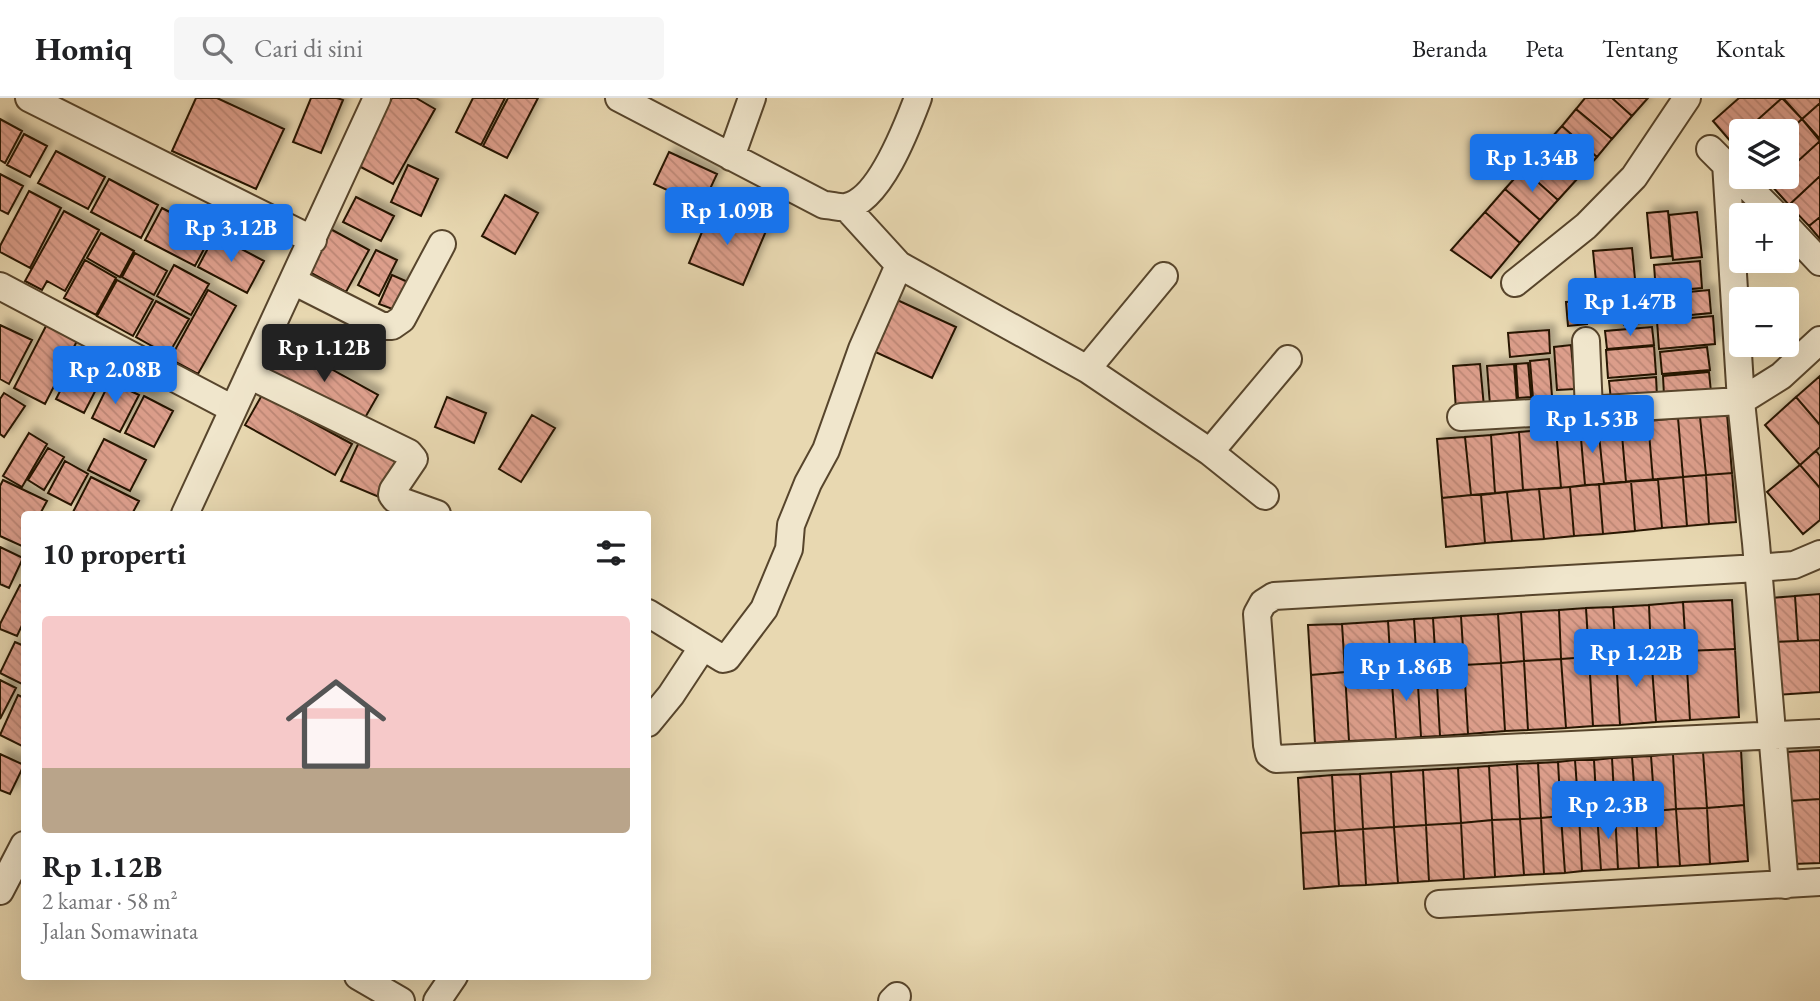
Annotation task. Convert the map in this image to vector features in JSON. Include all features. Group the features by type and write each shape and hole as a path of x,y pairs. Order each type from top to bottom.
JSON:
{"street":[{"path":"29,98 313,240"},
{"path":"186,511 377,98"},
{"path":"619,98 824,205 846,207 866,197 900,146 918,98"},
{"path":"731,157 752,98"},
{"path":"1515,283 1586,226 1634,177 1687,98"},
{"path":"1764,203 1718,156 1758,568 1785,885"},
{"path":"846,207 899,265 1087,369 1210,452 1265,496"},
{"path":"1799,240 1820,262"},
{"path":"293,281 382,326 391,326 402,318 442,244"},
{"path":"651,615 721,659 727,658 764,609 789,550 791,525 808,483 826,450 862,349 899,265"},
{"path":"1087,369 1164,276"},
{"path":"0,286 233,409"},
{"path":"1461,418 1741,401 1781,376 1820,340"},
{"path":"1586,341 1589,411"},
{"path":"1210,452 1288,359"},
{"path":"249,375 410,453 414,459 393,489 392,495 395,499 429,511"},
{"path":"1820,554 1794,565 1758,568 1274,596 1262,603 1257,614 1266,732 1269,754 1276,759 1820,733"},
{"path":"651,719 671,695 702,648"},
{"path":"2,885 21,850"},
{"path":"1439,904 1820,883"},
{"path":"365,980 401,1001"},
{"path":"437,1001 451,980"}],"building":[{"path":"196,98 217,98 284,129 256,189 172,151"},
{"path":"311,98 343,100 321,153 293,142"},
{"path":"392,98 416,98 435,109 393,184 355,164"},
{"path":"473,98 505,98 481,145 456,132"},
{"path":"508,98 538,98 507,158 483,146"},
{"path":"1585,98 1612,98 1632,116 1612,139 1576,109"},
{"path":"1612,98 1648,98 1632,116"},
{"path":"1739,98 1782,98 1758,119 1729,119 1729,140 1713,121"},
{"path":"1782,98 1802,119 1799,122 1799,119 1758,119"},
{"path":"1783,98 1820,98 1820,103 1802,119"},
{"path":"1820,103 1820,139 1802,119"},
{"path":"1576,109 1612,139 1597,157 1562,126"},
{"path":"0,119 22,131 5,163 0,160"},
{"path":"1802,119 1820,141 1799,160 1799,122"},
{"path":"1562,126 1597,157 1578,178 1543,147"},
{"path":"24,134 47,146 30,177 7,165"},
{"path":"1820,141 1820,176 1791,203 1787,203 1775,189 1799,189 1799,160"},
{"path":"1543,147 1578,178 1558,200 1523,169"},
{"path":"56,151 105,177 88,209 38,183"},
{"path":"669,152 717,174 702,206 654,184"},
{"path":"408,165 438,179 421,216 391,202"},
{"path":"1523,169 1558,200 1540,220 1505,189"},
{"path":"0,174 23,186 8,214 0,210"},
{"path":"1820,176 1820,217 1809,226 1799,216 1799,203 1791,203"},
{"path":"109,179 158,205 141,238 91,212"},
{"path":"1505,189 1540,220 1520,243 1485,212"},
{"path":"29,191 61,208 30,268 0,252 0,246"},
{"path":"505,195 538,213 515,254 482,236"},
{"path":"356,197 394,216 381,241 343,222"},
{"path":"162,208 212,234 195,266 145,240"},
{"path":"712,208 766,231 743,285 689,263"},
{"path":"64,211 99,230 65,291 47,281 42,290 25,281"},
{"path":"1668,211 1672,256 1651,258 1647,213"},
{"path":"1485,212 1520,243 1491,278 1451,250"},
{"path":"1697,212 1702,257 1673,260 1669,215"},
{"path":"1820,217 1820,239 1809,226"},
{"path":"325,226 369,250 346,292 302,268"},
{"path":"101,233 134,251 120,277 87,258"},
{"path":"215,235 264,261 247,293 198,267"},
{"path":"1632,248 1635,279 1596,282 1593,251"},
{"path":"376,250 397,260 379,296 358,285"},
{"path":"135,253 167,271 154,295 122,277"},
{"path":"85,260 116,278 96,315 64,298"},
{"path":"1700,261 1702,288 1656,292 1654,265"},
{"path":"174,265 209,284 191,315 157,296"},
{"path":"392,275 408,282 395,310 379,304"},
{"path":"117,280 153,300 133,336 97,316"},
{"path":"1618,284 1621,315 1594,317 1592,287"},
{"path":"1646,288 1649,322 1624,325 1621,290"},
{"path":"208,290 236,306 198,374 170,359"},
{"path":"1709,290 1711,313 1660,318 1657,295"},
{"path":"895,299 956,327 932,378 871,350"},
{"path":"156,301 189,319 168,355 136,337"},
{"path":"1584,301 1587,324 1568,326 1566,302"},
{"path":"1713,316 1715,344 1659,349 1657,321"},
{"path":"47,324 78,339 45,404 14,388"},
{"path":"0,325 32,340 9,384 0,379"},
{"path":"1652,327 1654,345 1607,349 1605,331"},
{"path":"1549,330 1550,353 1510,357 1508,333"},
{"path":"286,344 378,395 362,423 270,373"},
{"path":"1571,345 1575,389 1557,390 1554,347"},
{"path":"1654,346 1656,374 1608,378 1606,350"},
{"path":"1707,347 1710,370 1662,374 1660,352"},
{"path":"78,356 106,370 84,413 56,399"},
{"path":"1549,359 1552,396 1533,398 1530,361"},
{"path":"1528,363 1531,397 1518,398 1516,364"},
{"path":"1480,364 1484,407 1456,410 1453,366"},
{"path":"1514,364 1517,403 1490,405 1487,366"},
{"path":"1709,372 1711,392 1664,396 1663,376"},
{"path":"1820,376 1820,425 1796,397"},
{"path":"1656,377 1657,396 1611,400 1609,381"},
{"path":"110,381 139,395 120,432 92,418"},
{"path":"4,393 25,406 4,437 0,434 0,399"},
{"path":"262,395 352,444 335,475 245,425"},
{"path":"144,396 173,411 154,447 125,433"},
{"path":"447,397 486,413 474,443 435,427"},
{"path":"1796,397 1820,425 1820,447 1800,465 1765,425"},
{"path":"1727,414 1732,473 1706,475 1700,417"},
{"path":"532,415 555,428 521,482 499,469"},
{"path":"1700,417 1706,475 1683,477 1678,418"},
{"path":"1678,418 1683,477 1653,480 1648,421"},
{"path":"1648,421 1653,480 1626,482 1621,423"},
{"path":"1621,423 1626,482 1604,484 1598,425"},
{"path":"1598,425 1604,484 1585,485 1580,427"},
{"path":"1580,427 1585,485 1561,488 1556,429"},
{"path":"1556,429 1561,488 1523,490 1519,432"},
{"path":"1519,432 1523,490 1495,493 1491,435"},
{"path":"29,433 47,444 22,487 3,476"},
{"path":"1491,435 1495,493 1471,495 1465,437"},
{"path":"1465,437 1471,495 1442,498 1437,439"},
{"path":"104,439 146,460 130,491 88,470"},
{"path":"360,440 398,456 379,497 341,481"},
{"path":"48,448 64,457 44,490 28,480"},
{"path":"1816,451 1820,456 1820,488 1800,465"},
{"path":"65,461 88,474 71,505 48,493"},
{"path":"1800,465 1820,488 1820,520 1803,534 1767,492"},
{"path":"1732,473 1736,522 1709,524 1706,475"},
{"path":"1706,475 1709,524 1687,526 1683,477"},
{"path":"91,477 139,501 134,511 74,511"},
{"path":"1683,477 1687,526 1662,528 1658,479"},
{"path":"1658,479 1662,528 1635,531 1631,481"},
{"path":"3,480 47,501 42,511 21,511 21,546 0,536 0,486"},
{"path":"1631,481 1635,531 1603,534 1599,484"},
{"path":"1599,484 1603,534 1574,536 1570,487"},
{"path":"1570,487 1574,536 1544,539 1539,489"},
{"path":"1539,489 1544,539 1512,541 1507,492"},
{"path":"1507,492 1512,541 1485,543 1481,495"},
{"path":"1481,495 1485,543 1446,547 1442,498"},
{"path":"0,547 21,557 21,562 9,588 0,584"},
{"path":"21,586 21,627 17,636 0,629 0,624"},
{"path":"1820,594 1820,640 1798,641 1795,596"},
{"path":"1795,596 1798,641 1773,642 1771,598"},
{"path":"1732,600 1735,649 1686,651 1683,602"},
{"path":"1683,602 1686,651 1651,653 1649,605"},
{"path":"1649,605 1651,653 1616,656 1613,607"},
{"path":"1613,607 1616,656 1589,657 1586,608"},
{"path":"1586,608 1589,657 1561,659 1559,610"},
{"path":"1559,610 1561,659 1524,661 1521,612"},
{"path":"1521,612 1524,661 1501,663 1498,614"},
{"path":"1498,614 1501,663 1464,665 1461,616"},
{"path":"1461,616 1464,665 1436,667 1433,618"},
{"path":"1433,618 1436,667 1417,668 1414,619"},
{"path":"1414,619 1417,668 1391,669 1388,621"},
{"path":"1388,621 1391,669 1345,672 1342,624"},
{"path":"1342,624 1345,672 1311,675 1308,625"},
{"path":"1820,640 1820,692 1776,695 1773,642"},
{"path":"15,642 21,645 21,684 0,673"},
{"path":"1735,649 1739,717 1690,720 1686,651"},
{"path":"1686,651 1690,720 1656,722 1651,653"},
{"path":"1651,653 1656,722 1620,725 1616,656"},
{"path":"1616,656 1620,725 1593,726 1589,657"},
{"path":"1589,657 1593,726 1566,728 1561,659"},
{"path":"1561,659 1566,728 1528,730 1524,661"},
{"path":"1524,661 1528,730 1505,731 1501,663"},
{"path":"1501,663 1505,731 1468,734 1464,665"},
{"path":"1464,665 1468,734 1440,736 1436,667"},
{"path":"1436,667 1440,736 1421,737 1417,668"},
{"path":"1417,668 1421,737 1396,739 1391,669"},
{"path":"1391,669 1396,739 1349,741 1345,672"},
{"path":"1345,672 1349,741 1315,743 1311,675"},
{"path":"0,680 16,688 0,719"},
{"path":"18,695 21,696 21,746 0,735"},
{"path":"1741,750 1744,805 1707,808 1703,752"},
{"path":"1820,750 1820,799 1789,801 1786,752"},
{"path":"1703,752 1707,808 1676,809 1673,754"},
{"path":"0,754 21,764 21,771 10,794 0,790"},
{"path":"1673,754 1676,809 1655,811 1651,756"},
{"path":"1651,756 1655,811 1636,812 1632,757"},
{"path":"1632,757 1636,812 1615,813 1612,758"},
{"path":"1612,758 1615,813 1597,814 1594,760"},
{"path":"1575,760 1579,815 1561,816 1558,762"},
{"path":"1575,760 1594,760 1597,814 1579,815"},
{"path":"1558,762 1561,816 1541,818 1538,763"},
{"path":"1538,763 1541,818 1520,819 1517,764"},
{"path":"1517,764 1520,819 1492,820 1489,766"},
{"path":"1489,766 1492,820 1461,823 1458,768"},
{"path":"1458,768 1461,823 1426,825 1423,770"},
{"path":"1423,770 1426,825 1394,827 1391,772"},
{"path":"1391,772 1394,827 1363,829 1360,774"},
{"path":"1360,774 1363,829 1335,831 1332,775"},
{"path":"1332,775 1335,831 1301,833 1298,778"},
{"path":"1820,799 1820,863 1793,864 1789,801"},
{"path":"1744,805 1748,861 1710,864 1707,808"},
{"path":"1707,808 1710,864 1680,866 1676,809"},
{"path":"1676,809 1680,866 1658,867 1655,811"},
{"path":"1655,811 1658,867 1639,868 1636,812"},
{"path":"1636,812 1639,868 1618,869 1615,813"},
{"path":"1615,813 1618,869 1601,870 1597,814"},
{"path":"1597,814 1601,870 1582,871 1579,815"},
{"path":"1579,815 1582,871 1565,873 1561,816"},
{"path":"1561,816 1565,873 1544,874 1541,818"},
{"path":"1541,818 1544,874 1524,875 1520,819"},
{"path":"1520,819 1524,875 1495,877 1492,820"},
{"path":"1492,820 1495,877 1464,879 1461,823"},
{"path":"1461,823 1464,879 1429,881 1426,825"},
{"path":"1426,825 1429,881 1398,883 1394,827"},
{"path":"1394,827 1398,883 1366,885 1363,829"},
{"path":"1363,829 1366,885 1339,886 1335,831"},
{"path":"1335,831 1339,886 1304,889 1301,833"}]}
